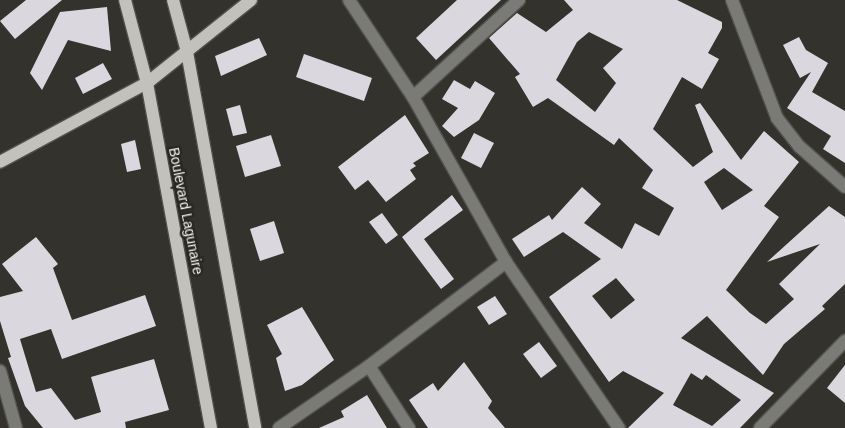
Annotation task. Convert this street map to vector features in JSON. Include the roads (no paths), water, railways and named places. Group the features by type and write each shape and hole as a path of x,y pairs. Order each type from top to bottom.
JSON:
{"main road":[{"name":"Boulevard Lagunaire","path":"125,0 147,83 211,428"},
{"name":"Boulevard Lagunaire","path":"173,0 187,52 255,428"},
{"path":"0,162 147,83 251,0"}],"street":[{"path":"349,0 413,97 506,262 619,428"},
{"path":"413,97 519,0"},
{"path":"732,0 777,118 800,147 845,187"},
{"path":"279,428 368,366 506,262"},
{"path":"760,428 845,341"},
{"path":"368,366 409,428"},
{"path":"0,372 4,405 16,428"}]}
